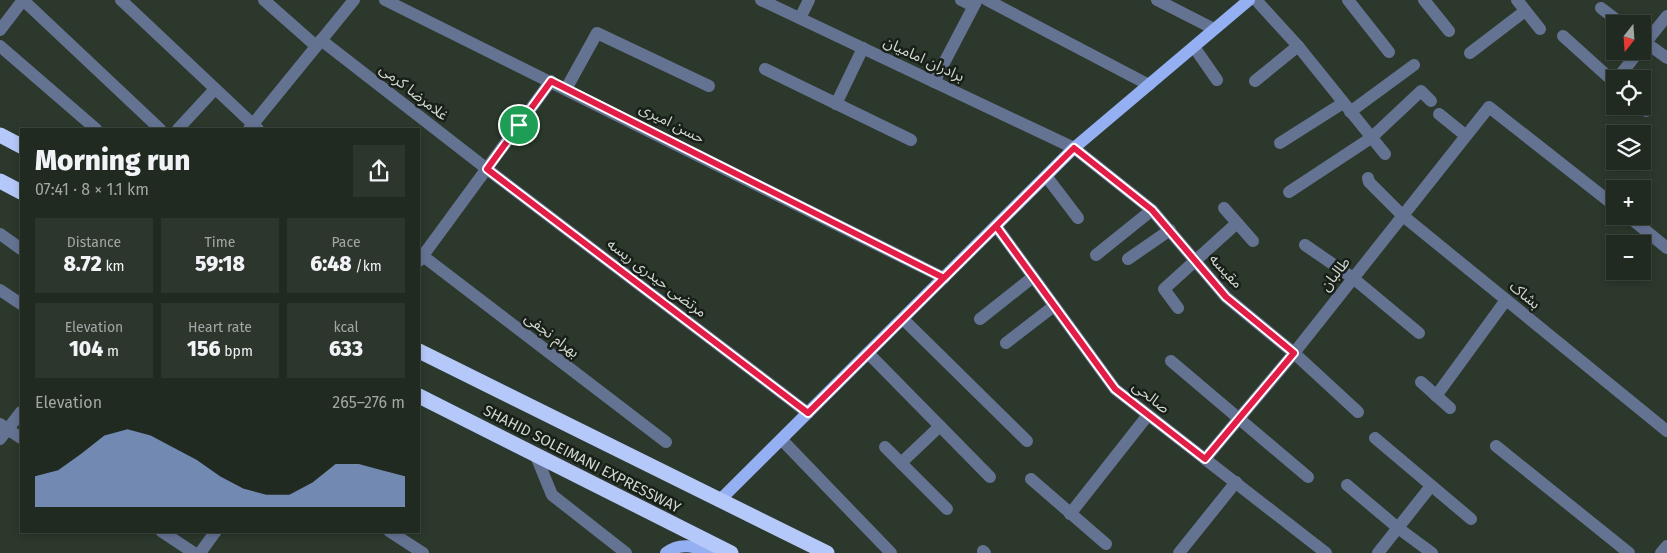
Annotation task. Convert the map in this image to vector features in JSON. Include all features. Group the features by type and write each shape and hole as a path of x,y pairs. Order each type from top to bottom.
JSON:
{"highway":[{"path":"0,135 20,145"},
{"path":"0,181 20,191"},
{"path":"420,352 827,553"},
{"name":"SHAHID SOLEIMANI EXPRESSWAY","path":"420,397 731,553"}],"main road":[{"path":"719,501 1074,148 1249,0"},
{"path":"666,553 678,547 688,546 709,553"}],"street":[{"path":"0,30 23,0 159,128"},
{"path":"121,0 253,127 318,43 346,3"},
{"name":"غلامرضا کرمی","path":"264,0 318,43 487,169"},
{"name":"حسن امیری","path":"385,0 944,278"},
{"name":"برادران امامیان","path":"761,0 1074,148"},
{"path":"800,18 809,0"},
{"path":"934,82 975,3 961,0"},
{"path":"987,0 1149,84"},
{"path":"1157,0 1214,29"},
{"path":"1256,0 1298,46 1371,138 1386,154"},
{"path":"1348,0 1389,52"},
{"path":"1424,0 1449,30"},
{"path":"1516,0 1540,29"},
{"path":"1601,8 1610,15"},
{"path":"1470,53 1525,11"},
{"path":"1651,35 1667,16"},
{"path":"566,89 597,33 709,86"},
{"path":"1563,36 1606,73"},
{"path":"0,46 95,128"},
{"path":"1255,81 1298,46"},
{"path":"1194,47 1217,80"},
{"path":"836,104 863,48"},
{"path":"1651,50 1667,58"},
{"path":"1280,143 1347,107 1414,65"},
{"path":"764,69 911,140"},
{"path":"420,257 551,81"},
{"path":"179,128 215,89"},
{"path":"1289,192 1371,138 1421,91 1431,101"},
{"name":"طالبان","path":"1205,459 1294,353 1489,107 1606,199"},
{"path":"1439,114 1465,135"},
{"name":"مقیسه","path":"1074,148 1152,210 1226,297 1294,353 1358,412"},
{"name":"مرتضی حیدری ریسه","path":"487,169 808,413"},
{"path":"1046,176 1078,218"},
{"name":"بشاک","path":"1368,178 1369,182 1402,215 1667,431"},
{"path":"1224,208 1253,241"},
{"path":"1096,255 1152,210"},
{"path":"1178,308 1164,289 1237,223"},
{"path":"1639,225 1667,248"},
{"name":"صالحی","path":"996,226 1115,389 1326,553"},
{"path":"1128,259 1170,230"},
{"path":"0,234 20,247"},
{"path":"1305,245 1353,278 1419,332"},
{"name":"بهرام نجفی","path":"420,257 666,442"},
{"path":"980,319 1033,277"},
{"path":"0,290 20,303"},
{"path":"1436,396 1506,300"},
{"path":"1006,343 1054,306"},
{"path":"903,319 1027,441"},
{"path":"868,353 990,477"},
{"path":"1171,361 1308,477"},
{"path":"1421,382 1450,408"},
{"path":"20,413 3,431 20,438"},
{"path":"1070,514 1148,415"},
{"path":"901,463 940,426"},
{"path":"1375,438 1471,519"},
{"path":"782,440 891,553"},
{"path":"1496,446 1628,553"},
{"path":"885,447 947,510"},
{"path":"536,456 552,495 626,553"},
{"path":"1031,479 1106,544"},
{"path":"1179,553 1236,482"},
{"path":"1347,485 1398,528 1432,553"},
{"path":"1378,553 1431,486"},
{"path":"164,533 194,553"},
{"path":"200,553 215,533"},
{"path":"393,533 423,553"},
{"path":"1661,553 1667,546"}],"route":[{"path":"519,125 487,169 808,413 903,319 944,278 991,231 996,226 1115,389 1205,459 1294,353 1226,297 1152,210 1074,148 991,231 944,278 551,81 519,125"}]}
